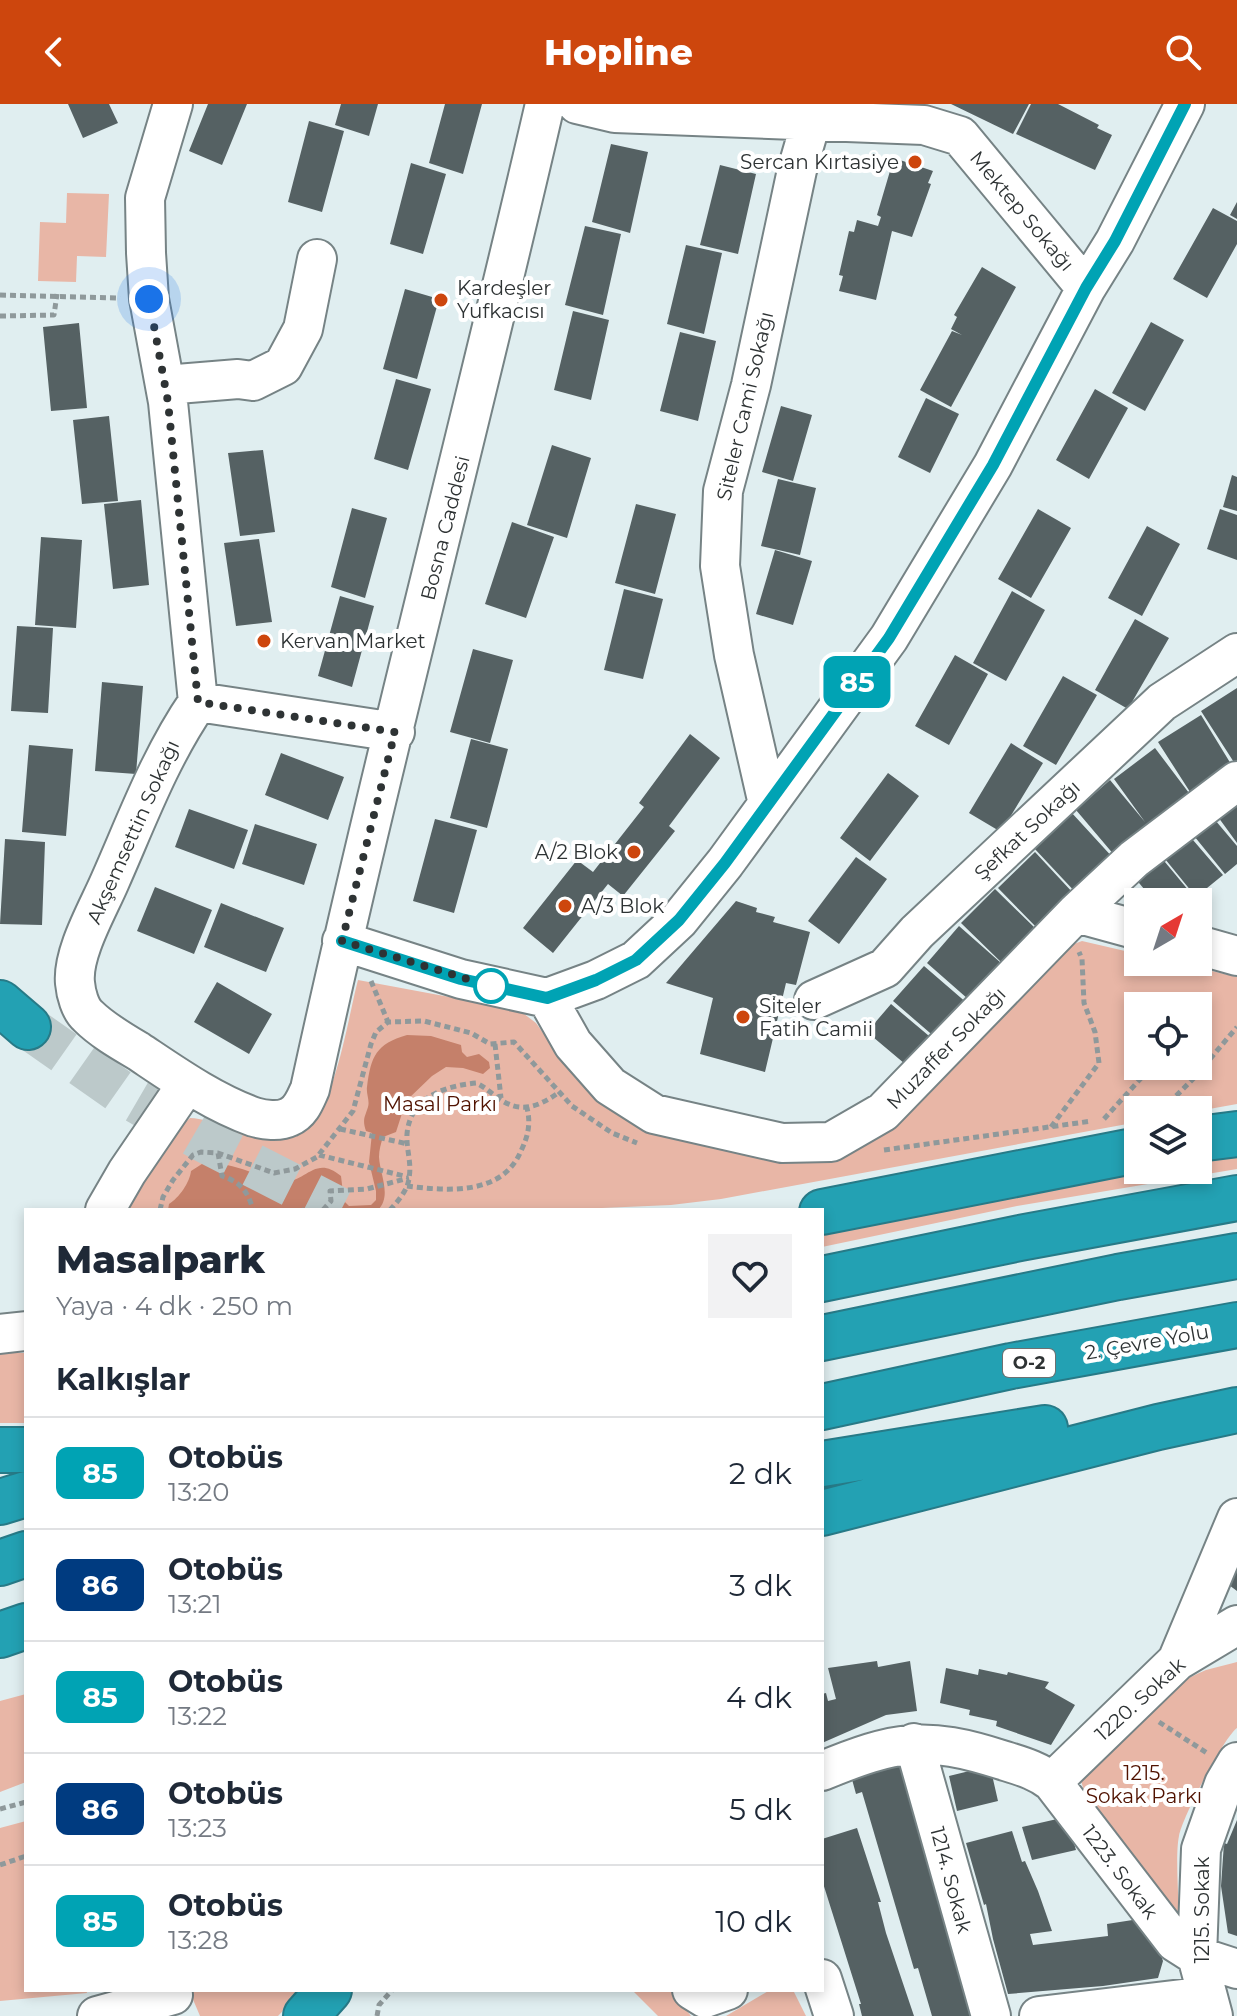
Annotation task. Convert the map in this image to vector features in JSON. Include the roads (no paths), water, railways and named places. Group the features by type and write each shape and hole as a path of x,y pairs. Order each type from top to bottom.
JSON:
{"highway":[{"path":"1212,1137 1237,1134"},
{"path":"824,1212 1124,1153"},
{"path":"824,1279 1237,1198"},
{"path":"824,1338 1118,1277 1237,1256"},
{"name":"2. Çevre Yolu","path":"824,1407 1011,1366 1237,1325"},
{"path":"824,1464 1003,1436 1237,1392"},
{"path":"824,1512 1158,1427 1237,1410"},
{"path":"0,1450 24,1450"},
{"path":"0,1502 24,1495"},
{"path":"0,1563 24,1555"},
{"path":"0,1635 24,1627"},
{"path":"306,2016 327,1992"}],"street":[{"path":"173,104 145,198 149,299 165,385 198,702 395,732"},
{"name":"Bosna Caddesi","path":"187,1084 256,1118 275,1120 291,1117 303,1106 310,1089 342,941 545,104"},
{"name":"Mektep Sokağı","path":"577,104 615,113 811,113 924,125 960,136 1086,288"},
{"path":"342,941 461,979 547,998 596,980 636,960 679,920 889,638 993,465 1086,288 1115,241 1185,104"},
{"name":"Siteler Cami Sokağı","path":"768,804 734,655 720,566 723,491 751,385 811,113"},
{"path":"165,385 238,379 253,381 283,366 303,329 317,259"},
{"name":"Şefkat Sokağı","path":"814,1000 885,968 917,932 1162,702 1237,653"},
{"name":"Akşemsettin Sokağı","path":"187,1084 86,1015 75,984 76,965 99,905 162,763 178,731 198,702"},
{"name":"Muzaffer Sokağı","path":"547,998 573,1044 610,1086 654,1114 782,1143 831,1142 883,1112 1076,913 1134,859 1237,781"},
{"path":"1076,913 1124,926"},
{"path":"1212,949 1237,956"},
{"path":"106,1208 187,1084"},
{"path":"0,1334 24,1331"},
{"path":"1177,1661 1237,1518"},
{"name":"1220. Sokak","path":"1052,1782 1177,1661 1237,1625"},
{"name":"1223. Sokak","path":"824,1770 878,1748 914,1743 977,1752 1039,1772 1052,1782 1175,1942 1197,1956 1237,1969"},
{"name":"1214. Sokak","path":"914,1743 991,2016"},
{"name":"1215. Sokak","path":"1210,2006 1197,1956 1201,1849 1233,1776"},
{"path":"824,1985 834,2016"},
{"path":"695,1992 705,1998 722,1992"},
{"path":"97,2016 173,1995"},
{"path":"1039,2016 1210,2006"}],"tunnel":[{"path":"28,1027 119,1091 205,1141 337,1208"}],"place":[{"name":"Sercan Kırtasiye","path":"915,162"},
{"name":"Kardeşler Yufkacısı","path":"441,300"},
{"name":"Kervan Market","path":"264,641"},
{"name":"A/2 Blok","path":"634,852"},
{"name":"A/3 Blok","path":"565,906"},
{"name":"Siteler Fatih Camii","path":"743,1017"}],"park label":[{"name":"Masal Parkı","path":"440,1104"},
{"name":"1215. Sokak Parkı","path":"1144,1784"}]}
